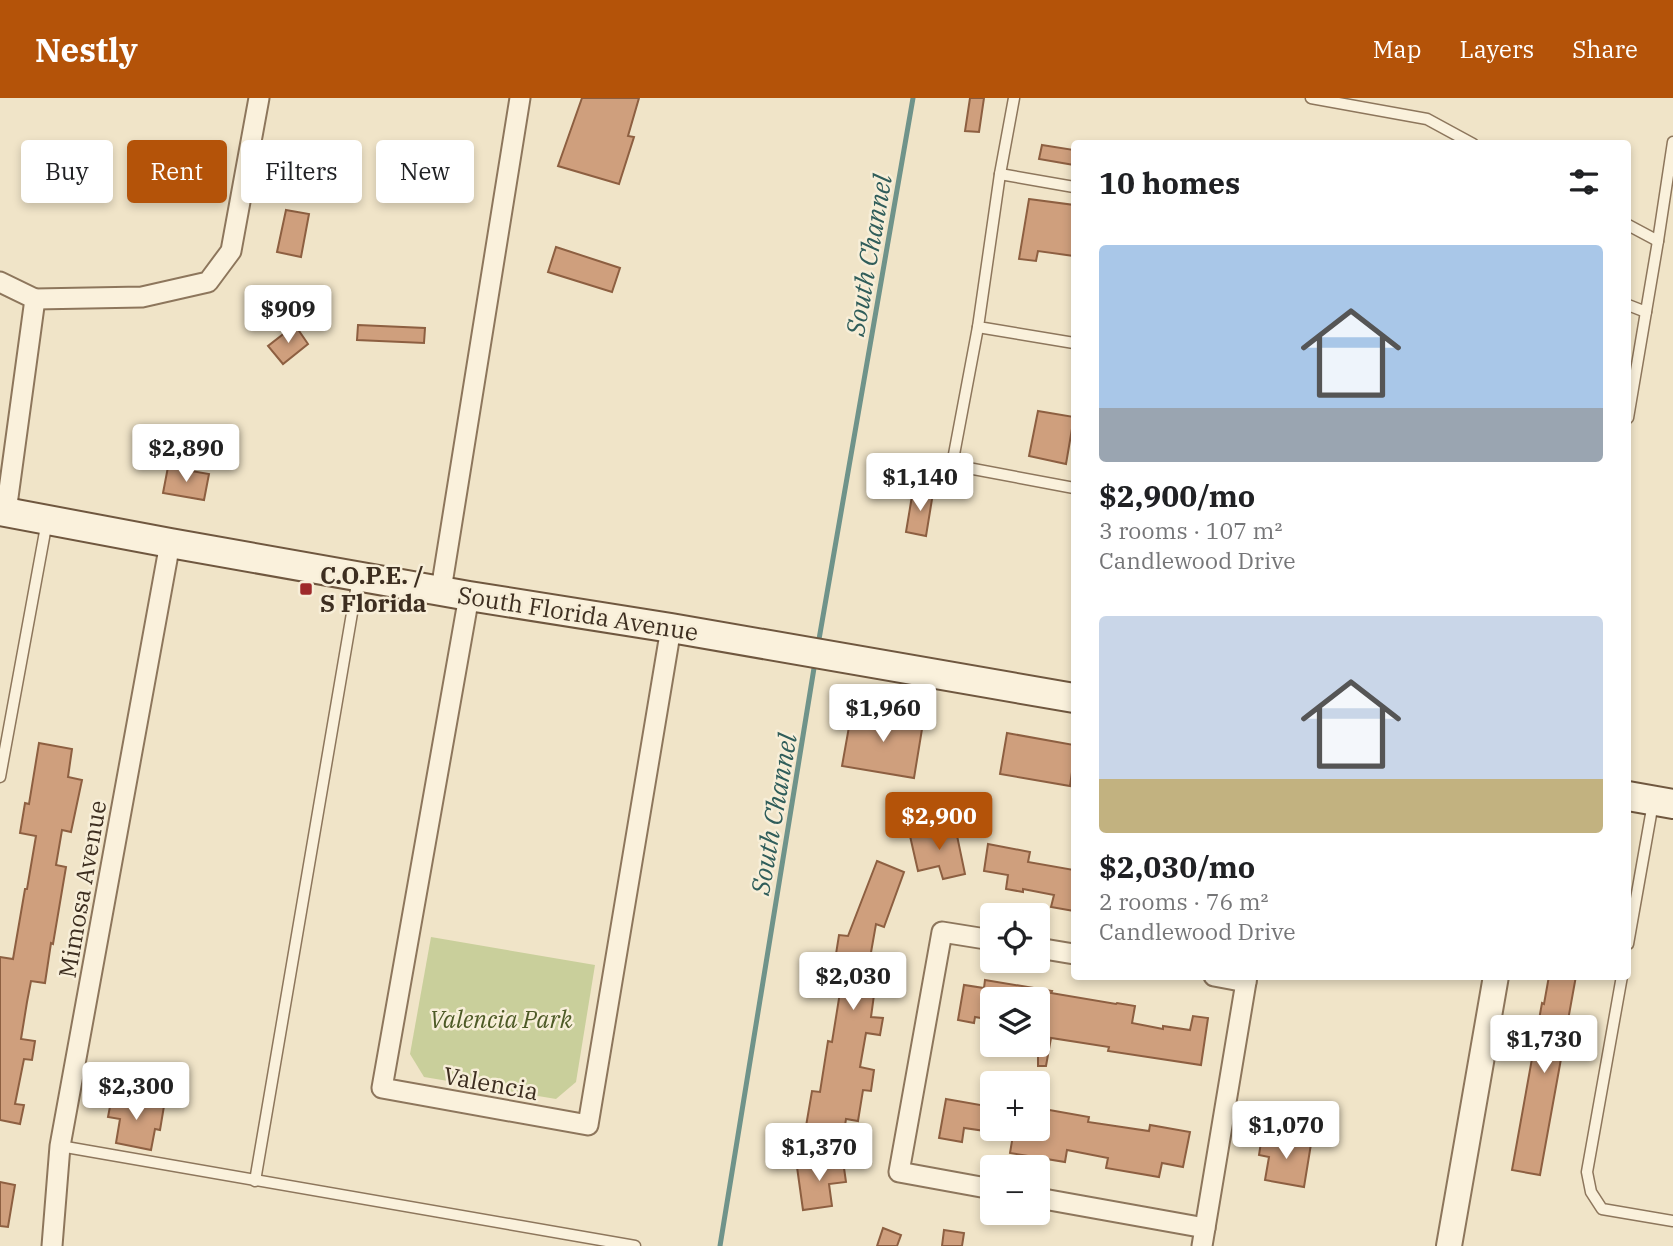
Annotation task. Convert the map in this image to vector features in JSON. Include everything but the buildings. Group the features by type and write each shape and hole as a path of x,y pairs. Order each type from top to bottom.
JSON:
{"main road":[{"name":"South Florida Avenue","path":"3,512 469,596 1071,697"}],"street":[{"path":"0,282 35,299 142,297 208,282 231,251 259,98"},
{"path":"440,590 520,98"},
{"path":"3,512 35,299"},
{"name":"Mimosa Avenue","path":"52,1246 60,1146 170,543"},
{"name":"Valencia","path":"469,596 382,1088 588,1125 671,628"},
{"path":"980,938 942,932 899,1172 980,1187"},
{"path":"1050,950 1071,954"},
{"path":"1050,1201 1203,1237 1246,980"},
{"path":"1450,1246 1495,980"}],"lane":[{"path":"1014,98 978,327 952,465 1071,487"},
{"path":"1311,98 1427,119 1466,140"},
{"path":"1631,400 1673,142"},
{"path":"1000,174 1071,186"},
{"path":"1631,227 1658,241"},
{"path":"1631,306 1646,312"},
{"path":"978,327 1071,342"},
{"path":"0,777 47,520"},
{"path":"255,1181 358,576"},
{"path":"1631,925 1651,800"},
{"path":"1621,980 1587,1172 1591,1192 1602,1209 1673,1221"},
{"path":"60,1146 635,1246"}],"green space":[{"name":"Valencia Park","path":"431,937 595,965 576,1082 556,1099 424,1077 410,1054"}],"waterway":[{"name":"South Channel","path":"818,645 913,98"},
{"name":"South Channel","path":"720,1246 815,662"}],"place":[{"name":"C.O.P.E. / S Florida","path":"306,589"}]}
